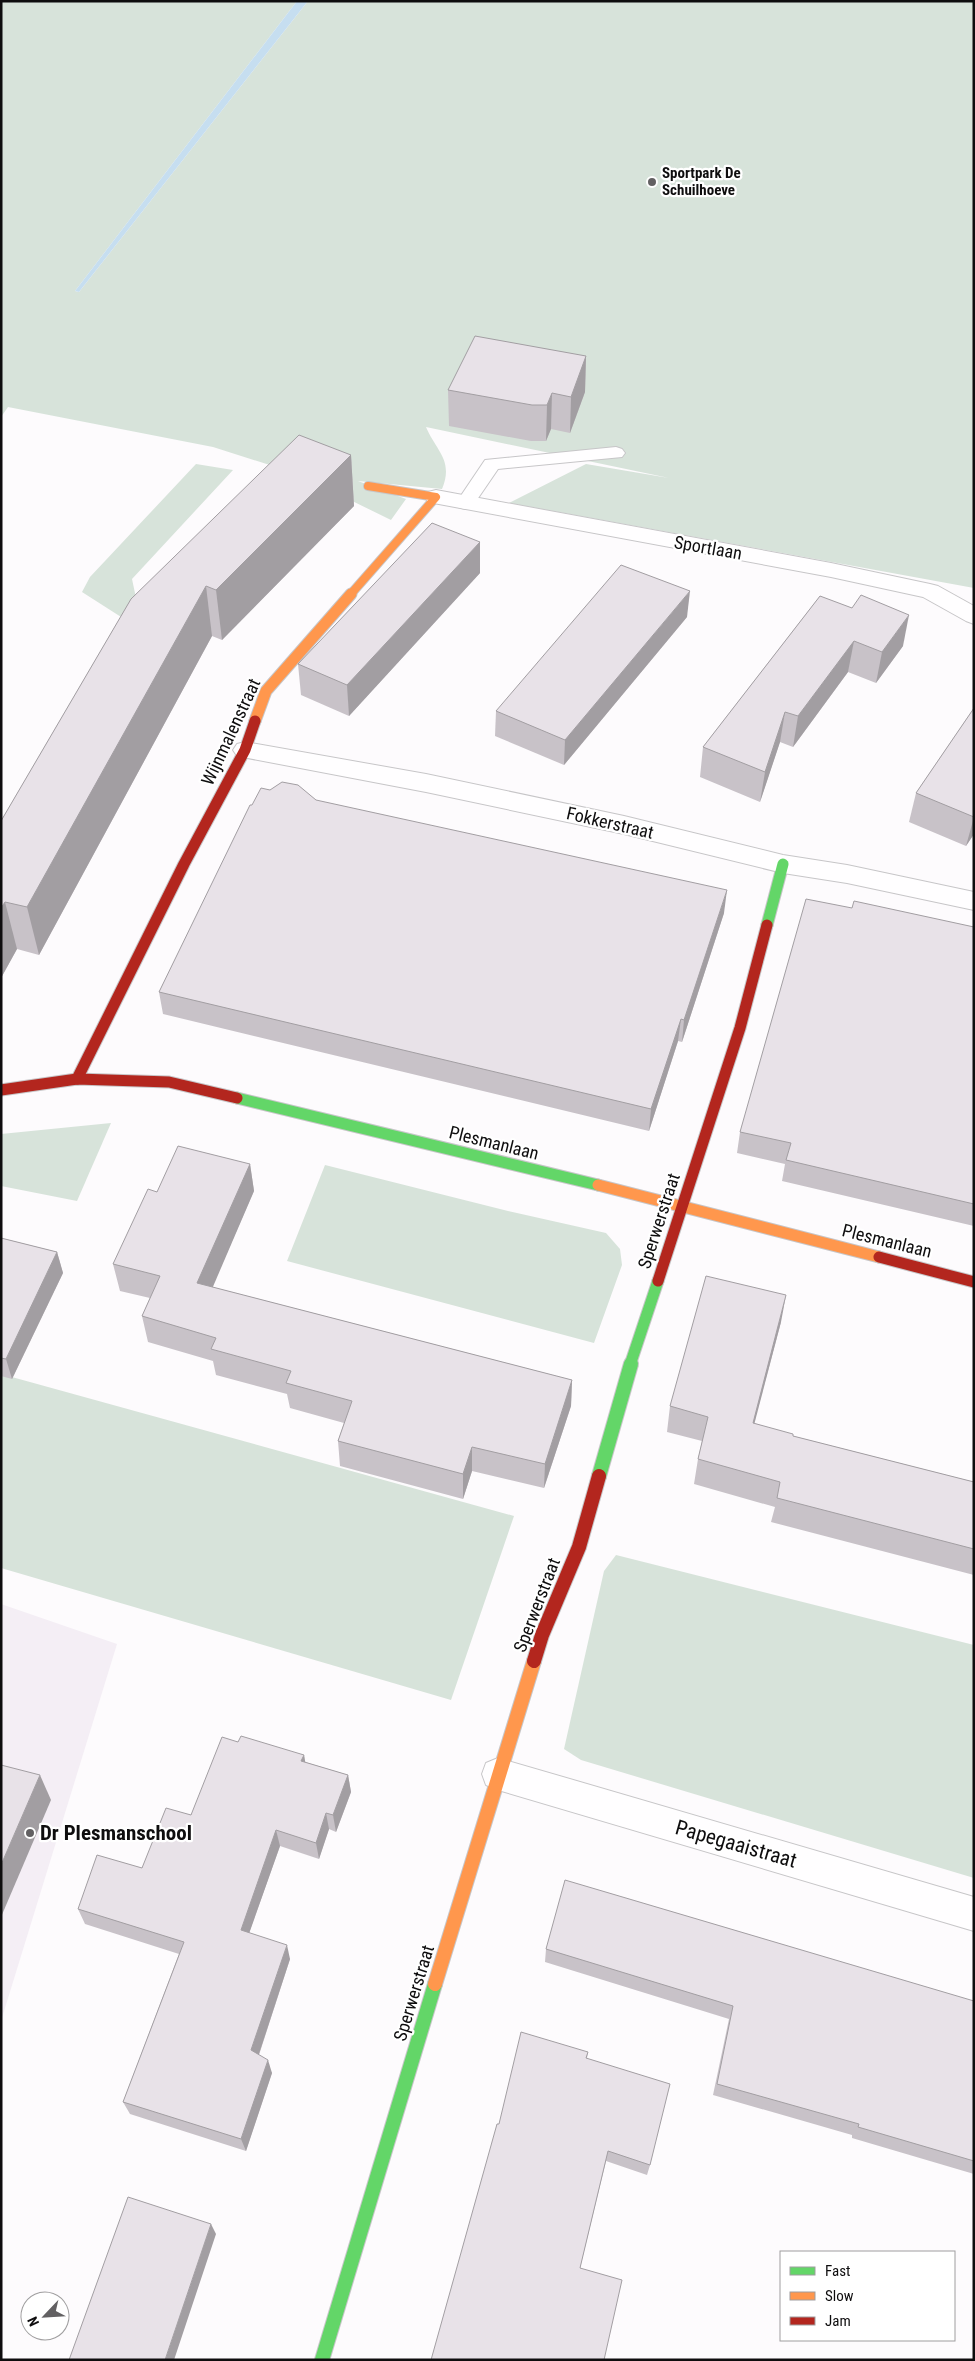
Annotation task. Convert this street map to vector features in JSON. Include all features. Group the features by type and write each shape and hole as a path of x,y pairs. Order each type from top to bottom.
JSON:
{"street":[{"path":"368,486 436,497"},
{"name":"Sportlaan","path":"436,497 831,570 930,591 974,616"},
{"name":"Wijnmalenstraat","path":"77,1079 180,872 245,750 266,691 436,497"},
{"name":"Fokkerstraat","path":"245,750 426,783 624,825 783,864 846,874 974,901"},
{"name":"Sperwerstraat","path":"322,2360 498,1774 542,1635 579,1547 629,1369 740,1028 783,864"},
{"name":"Plesmanlaan","path":"1,1090 77,1079 169,1082 683,1206 974,1282"},
{"name":"Papegaaistraat","path":"498,1774 974,1914"}],"lane":[{"path":"465,503 492,464 616,453"}],"shaded area":[{"name":"Sportpark De Schuilhoeve","path":"1,1 297,1 75,291 79,292 308,1 974,1 974,588 509,503 586,464 669,478 426,427 445,463 445,479 442,489 358,481 406,499 391,520 295,473 213,447 8,407 1,417"},
{"path":"196,464 233,470 132,579 143,631 82,592 90,577"},
{"path":"111,1123 77,1201 1,1186 1,1134"},
{"path":"325,1165 508,1211 606,1233 620,1249 622,1265 594,1343 287,1261"},
{"path":"1,1374 514,1516 451,1700 1,1568"},
{"path":"616,1555 974,1645 974,1878 581,1760 564,1749 604,1571"},
{"name":"Dr Plesmanschool","path":"1,1604 117,1644 1,2021"}],"water":[{"path":"297,1 308,1 79,292 75,291"}],"building":[{"path":"475,336 586,356 571,397 552,393 547,405 532,405 448,390"},
{"path":"299,435 351,455 216,590 206,586 27,907 5,902 1,908 1,821 131,599"},
{"path":"432,523 480,542 347,685 298,664"},
{"path":"621,565 690,591 565,740 496,711"},
{"path":"861,595 909,615 882,652 854,641 798,716 785,712 765,772 703,747 820,596 852,608"},
{"path":"974,708 974,817 916,793"},
{"path":"282,782 298,785 316,800 727,890 684,1020 681,1019 651,1109 159,992 250,805 252,805 261,788 270,790"},
{"path":"806,899 852,908 854,901 974,927 974,1204 786,1160 791,1143 740,1132"},
{"path":"178,1146 250,1164 197,1283 572,1380 545,1464 472,1447 463,1474 338,1441 352,1401 286,1383 291,1371 211,1349 216,1338 142,1316 160,1276 113,1264 148,1189 157,1192"},
{"path":"1,1238 57,1252 6,1359 1,1358"},
{"path":"706,1276 786,1295 753,1423 793,1434 793,1436 974,1482 974,1549 777,1498 780,1482 698,1459 708,1417 670,1406"},
{"path":"241,1736 304,1755 301,1761 348,1775 333,1815 326,1813 316,1843 276,1830 241,1930 287,1945 251,2050 268,2060 241,2139 123,2102 184,1942 78,1909 97,1855 142,1868 166,1808 191,1815 222,1737 238,1742"},
{"path":"1,1765 40,1775 1,1865"},
{"path":"565,1880 974,2001 974,2161 858,2127 859,2124 717,2084 733,2006 546,1949"},
{"path":"521,2032 588,2052 586,2058 670,2084 650,2165 608,2151 580,2268 622,2280 604,2360 431,2360 497,2124 499,2124"},
{"path":"128,2197 211,2224 165,2360 69,2360"}],"traffic: fast":[{"path":"767,925 783,864"},
{"path":"237,1098 598,1185"},
{"path":"599,1476 629,1369 658,1281"},
{"path":"322,2360 435,1984"}],"traffic: slow":[{"path":"255,721 266,691 436,497 368,486"},
{"path":"598,1185 879,1257"},
{"path":"435,1984 534,1661"}],"traffic: jam":[{"path":"77,1079 184,864 245,750 255,721"},
{"path":"658,1281 740,1028 767,925"},
{"path":"1,1090 77,1079 169,1082 237,1098"},
{"path":"879,1257 974,1282"},
{"path":"534,1661 542,1635 579,1547 599,1476"}],"place":[{"name":"Sportpark De Schuilhoeve","path":"652,182"},
{"name":"Dr Plesmanschool","path":"30,1833"}]}
